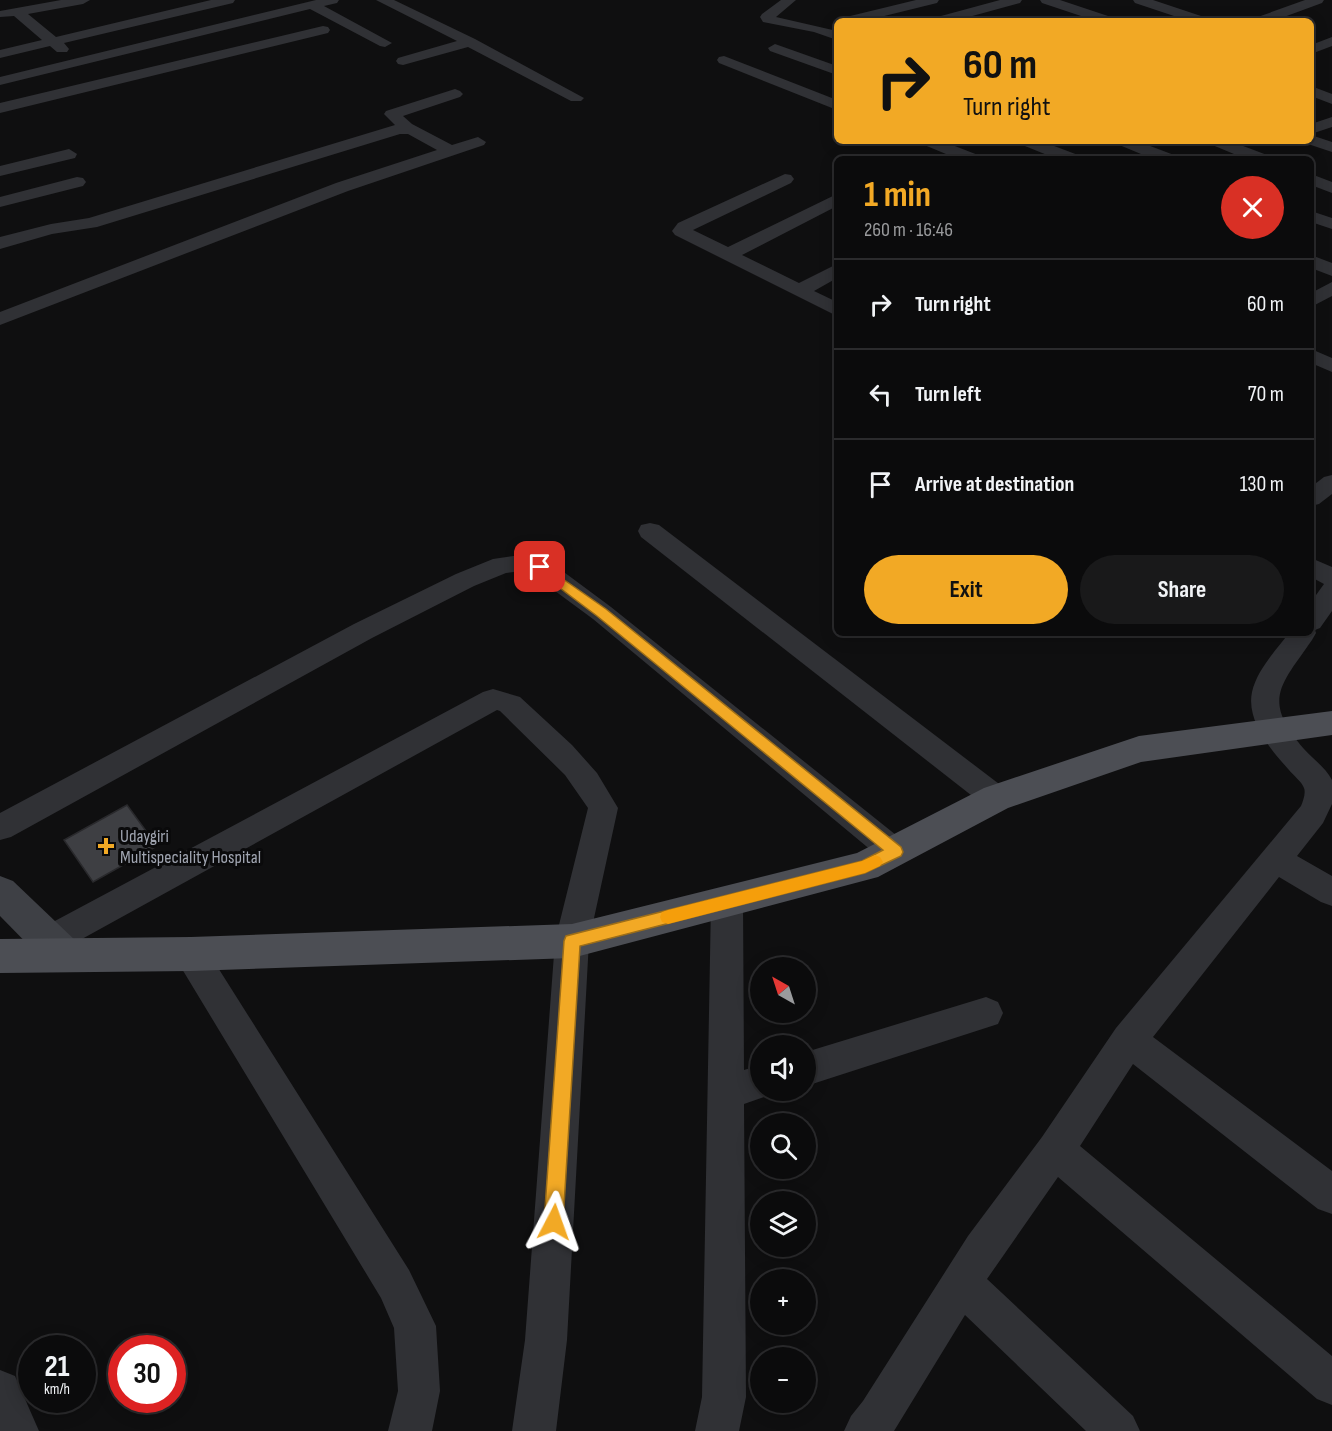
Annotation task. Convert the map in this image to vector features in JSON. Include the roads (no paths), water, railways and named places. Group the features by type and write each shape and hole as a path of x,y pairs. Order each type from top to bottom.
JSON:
{"main road":[{"path":"0,956 57,948 191,954 572,941 865,867 996,798 1139,749 1332,723"}],"street":[{"path":"154,0 173,13"},
{"path":"0,54 228,0"},
{"path":"0,81 80,64 332,0"},
{"path":"383,0 470,42 576,98"},
{"path":"759,0 785,3"},
{"path":"858,18 926,0"},
{"path":"950,18 1015,0"},
{"path":"1047,0 1100,18"},
{"path":"1073,9 1093,0"},
{"path":"1140,0 1193,18"},
{"path":"1268,18 1317,0"},
{"path":"0,15 79,1 107,28"},
{"path":"785,3 767,17 768,19 834,35"},
{"path":"1170,10 1190,3"},
{"path":"312,5 385,43"},
{"path":"17,12 104,85"},
{"path":"870,15 879,18"},
{"path":"808,27 834,24"},
{"path":"14,31 34,27"},
{"path":"0,108 104,85 323,30"},
{"path":"1314,49 1332,41"},
{"path":"403,61 470,42"},
{"path":"775,48 834,70"},
{"path":"724,60 834,104"},
{"path":"1314,92 1332,99"},
{"path":"451,151 407,128 392,114 455,94"},
{"path":"1314,128 1332,122"},
{"path":"0,243 51,229 91,223 293,160 407,128"},
{"path":"1314,141 1332,147"},
{"path":"0,318 342,187 478,142"},
{"path":"935,144 965,156"},
{"path":"1034,144 1064,156"},
{"path":"1130,144 1160,156"},
{"path":"1224,144 1254,156"},
{"path":"0,171 69,154"},
{"path":"293,160 342,187"},
{"path":"785,179 682,229 683,233 834,308"},
{"path":"1314,180 1332,188"},
{"path":"0,202 77,182"},
{"path":"729,254 834,201"},
{"path":"1314,217 1332,224"},
{"path":"1314,262 1332,270"},
{"path":"801,290 834,272"},
{"path":"1314,299 1332,288"},
{"path":"0,295 24,309"},
{"path":"1314,357 1332,366"},
{"path":"1314,497 1332,482"},
{"path":"650,531 996,798"},
{"path":"0,828 363,631 465,580 502,565 521,563 540,567 602,612 895,852"},
{"path":"1314,568 1332,578"},
{"path":"1314,618 1332,591"},
{"path":"879,1426 982,1251 1055,1150 1129,1040 1312,814 1325,786 1273,730 1264,704 1265,693 1301,636"},
{"path":"0,892 57,948 493,699 510,704 585,779 597,792 603,808 572,941 546,1340 534,1431"},
{"path":"1275,859 1332,892"},
{"path":"717,1431 724,1397 727,902"},
{"path":"191,954 395,1284 415,1326 419,1391 410,1431"},
{"path":"816,1066 986,1013"},
{"path":"1129,1040 1332,1195"},
{"path":"725,1093 750,1085"},
{"path":"1055,1150 1332,1384"},
{"path":"962,1284 1118,1431"},
{"path":"0,1390 17,1431"}],"place":[{"name":"Udaygiri Multispeciality Hospital","path":"106,846"}]}
